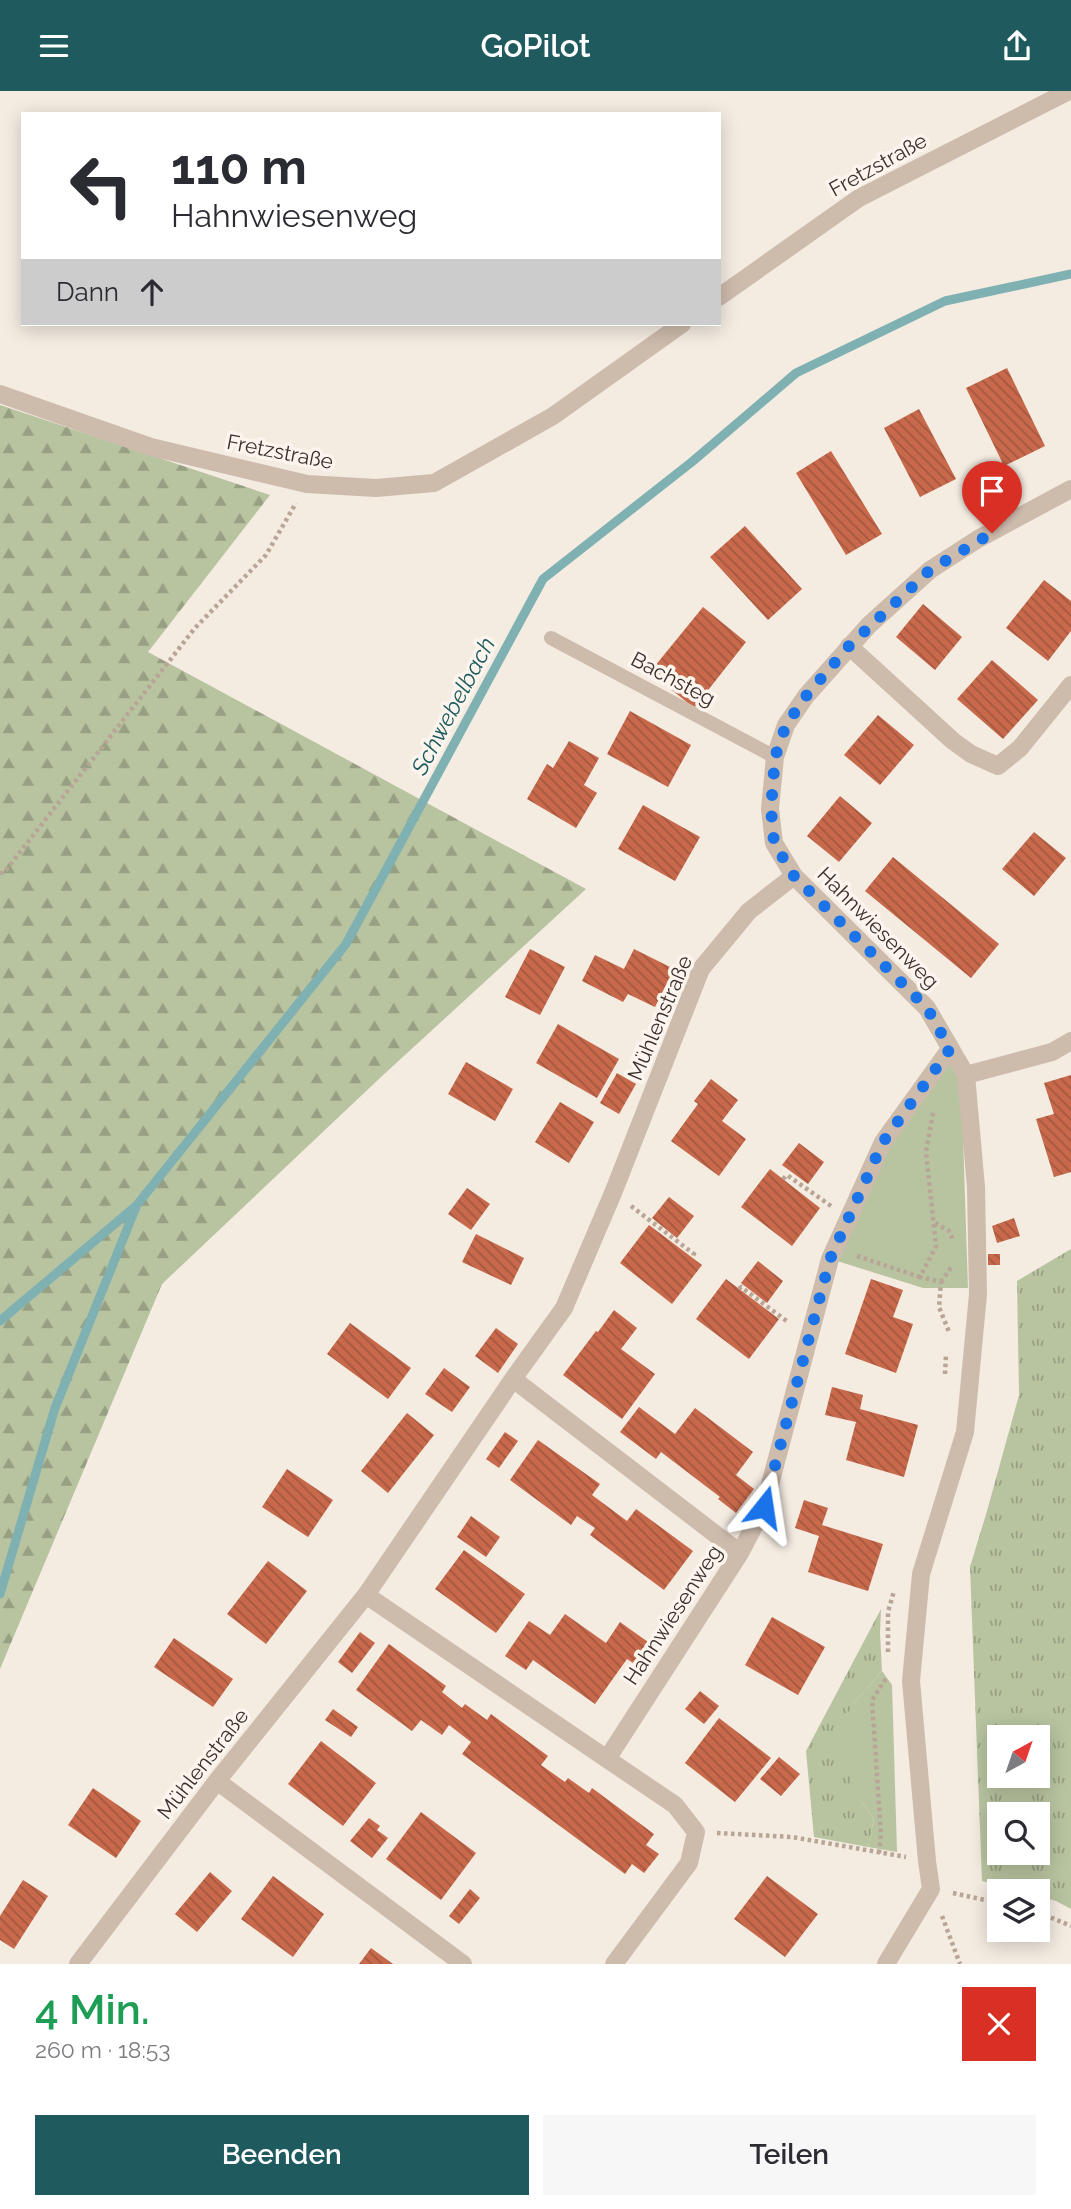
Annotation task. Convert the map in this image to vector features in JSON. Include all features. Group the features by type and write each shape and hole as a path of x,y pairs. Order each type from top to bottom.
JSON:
{"street":[{"name":"Fretzstraße","path":"721,296 859,198 1069,91"},
{"name":"Fretzstraße","path":"0,394 151,447 307,484 376,488 434,483 553,416 679,326"},
{"path":"794,876 774,843 771,809 775,757 786,725 806,696 849,646 930,570 978,540 1071,489"},
{"path":"849,646 953,741 971,754 998,766 1020,748 1071,685"},
{"name":"Hahnwiesenweg","path":"794,876 927,1008 966,1075"},
{"name":"Mühlenstraße","path":"78,1964 217,1781 366,1595 513,1378 564,1308 613,1193 701,969 749,911 794,876"},
{"path":"886,1964 931,1889 911,1681 921,1574 965,1432 978,1294 976,1187 966,1075 1052,1052 1071,1041"},
{"name":"Hahnwiesenweg","path":"607,1759 740,1553 764,1507 808,1338 835,1248 883,1142 950,1049"},
{"path":"513,1378 740,1553"},
{"path":"366,1595 675,1805 696,1832 689,1863 614,1964"},
{"path":"217,1781 463,1964"}],"lane":[{"name":"Bachsteg","path":"551,638 775,757"}],"path":[{"path":"0,874 6,870 195,628 266,555 307,484"},
{"path":"919,1277 936,1246 926,1151 933,1110 932,1074"},
{"path":"783,1179 787,1175 809,1195 849,1219"},
{"path":"613,1193 665,1235 694,1254 691,1257"},
{"path":"935,1223 949,1231 954,1241"},
{"path":"835,1248 941,1282"},
{"path":"950,1337 939,1307 941,1282 952,1269 953,1255"},
{"path":"739,1289 741,1287 808,1338"},
{"path":"946,1379 944,1365 948,1346"},
{"path":"888,1663 888,1612 895,1588"},
{"path":"879,1853 881,1835 872,1700 889,1673"},
{"path":"696,1832 792,1837 927,1861"},
{"path":"931,1889 987,1901"},
{"path":"931,1889 960,1964"},
{"path":"1050,1917 1071,1926"}],"green space":[{"path":"0,405 270,495 148,652 586,889 381,1077 162,1284 0,1669"},
{"path":"949,1056 961,1077 968,1288 923,1288 834,1260 887,1143"},
{"path":"1071,1249 1071,1909 1050,1899 1050,1879 982,1881 970,1567 1019,1395 1017,1281"},
{"path":"881,1609 882,1671 853,1704 861,1801 874,1819 868,1847 814,1837 806,1751"},
{"path":"882,1671 892,1685 897,1852 868,1847 874,1819 861,1801 832,1741 853,1704"}],"building":[{"path":"1007,368 1045,446 1004,466 966,388"},
{"path":"919,409 956,479 920,497 884,428"},
{"path":"831,451 882,534 846,555 796,473"},
{"path":"745,526 802,589 768,620 710,557"},
{"path":"1044,580 1071,601 1071,631 1048,661 1006,628"},
{"path":"923,604 962,637 935,670 896,637"},
{"path":"703,607 746,642 694,708 650,672"},
{"path":"992,660 1038,700 1003,739 957,699"},
{"path":"630,711 691,745 668,787 607,754"},
{"path":"878,715 914,745 880,785 844,755"},
{"path":"569,741 599,758 584,785 597,793 576,828 527,799 547,764 553,768"},
{"path":"840,796 872,823 839,862 807,836"},
{"path":"643,805 700,837 675,881 618,849"},
{"path":"1034,832 1066,858 1034,896 1002,869"},
{"path":"893,857 999,944 971,978 865,891"},
{"path":"530,949 565,967 540,1015 505,997"},
{"path":"634,949 674,969 655,1007 628,994 623,1002 582,981 595,955 624,969"},
{"path":"558,1024 619,1059 597,1098 536,1063"},
{"path":"466,1062 513,1089 495,1121 448,1094"},
{"path":"617,1073 636,1084 619,1114 600,1103"},
{"path":"1071,1075 1071,1172 1054,1177 1036,1119 1054,1114 1044,1083"},
{"path":"711,1079 738,1100 722,1121 746,1139 719,1176 671,1141 698,1104 694,1101"},
{"path":"560,1102 594,1122 569,1163 535,1142"},
{"path":"799,1143 824,1162 808,1184 782,1165"},
{"path":"770,1169 820,1208 792,1246 741,1207"},
{"path":"467,1188 490,1204 471,1230 448,1214"},
{"path":"669,1197 694,1216 677,1238 652,1218"},
{"path":"1014,1218 1020,1236 997,1243 992,1226"},
{"path":"649,1225 702,1265 672,1304 620,1263"},
{"path":"476,1234 524,1258 511,1285 462,1262"},
{"path":"988,1254 1000,1254 1000,1265 988,1265"},
{"path":"758,1261 783,1281 767,1303 741,1283"},
{"path":"726,1279 779,1319 749,1359 696,1319"},
{"path":"871,1279 903,1290 893,1317 913,1324 896,1373 845,1354"},
{"path":"614,1310 637,1328 621,1349 655,1374 622,1419 563,1375"},
{"path":"350,1323 411,1368 388,1399 327,1354"},
{"path":"496,1328 518,1344 498,1373 475,1356"},
{"path":"444,1368 470,1387 452,1412 425,1394"},
{"path":"832,1387 863,1395 860,1409 918,1425 904,1477 846,1460 856,1422 825,1415"},
{"path":"639,1407 675,1434 695,1408 753,1452 736,1475 754,1489 736,1513 718,1499 720,1497 661,1452 656,1459 620,1432"},
{"path":"407,1413 434,1435 388,1493 361,1471"},
{"path":"505,1432 518,1441 499,1468 486,1459"},
{"path":"538,1440 600,1484 592,1495 627,1521 636,1509 693,1551 664,1590 590,1535 595,1528 577,1516 571,1525 510,1480"},
{"path":"287,1469 333,1500 308,1537 262,1507"},
{"path":"804,1500 828,1508 822,1525 883,1544 868,1591 808,1572 819,1536 795,1528"},
{"path":"471,1516 500,1537 486,1557 457,1537"},
{"path":"464,1550 525,1594 496,1633 435,1589"},
{"path":"268,1561 307,1591 266,1644 227,1614"},
{"path":"565,1614 606,1643 620,1622 648,1642 633,1663 627,1659 595,1704 533,1660 526,1670 505,1656 529,1621 550,1635"},
{"path":"772,1617 825,1647 798,1695 745,1665"},
{"path":"360,1632 375,1643 352,1673 338,1662"},
{"path":"174,1638 233,1679 213,1707 154,1667"},
{"path":"389,1644 446,1686 442,1692 462,1708 465,1704 487,1720 491,1714 548,1756 541,1765 565,1782 568,1778 589,1793 592,1788 654,1834 646,1845 659,1854 644,1873 632,1864 625,1874 462,1754 471,1742 449,1725 442,1735 421,1720 412,1731 356,1690"},
{"path":"700,1691 719,1706 704,1724 685,1709"},
{"path":"333,1709 358,1727 351,1737 325,1720"},
{"path":"719,1718 771,1758 735,1802 685,1763"},
{"path":"321,1741 376,1783 343,1826 288,1784"},
{"path":"779,1757 800,1774 781,1796 760,1779"},
{"path":"93,1788 141,1821 116,1858 68,1825"},
{"path":"421,1812 476,1853 441,1900 386,1859"},
{"path":"369,1818 380,1826 377,1830 388,1838 372,1858 350,1841"},
{"path":"210,1872 232,1891 197,1932 175,1914"},
{"path":"273,1876 324,1914 293,1957 241,1919"},
{"path":"767,1876 818,1914 785,1957 734,1919"},
{"path":"23,1880 48,1896 14,1949 0,1940 0,1916"},
{"path":"470,1889 480,1898 459,1924 449,1916"},
{"path":"371,1948 393,1964 359,1964"}],"waterway":[{"name":"Schwebelbach","path":"0,1321 136,1206 346,944 543,579 693,461 796,373 945,301 1071,274"},
{"path":"0,1594 55,1408 136,1207"}],"route":[{"path":"764,1507 830,1259 883,1142 950,1049 927,1008 794,876 774,843 771,809 775,757 786,725 806,696 869,625 930,570 992,533"}]}
